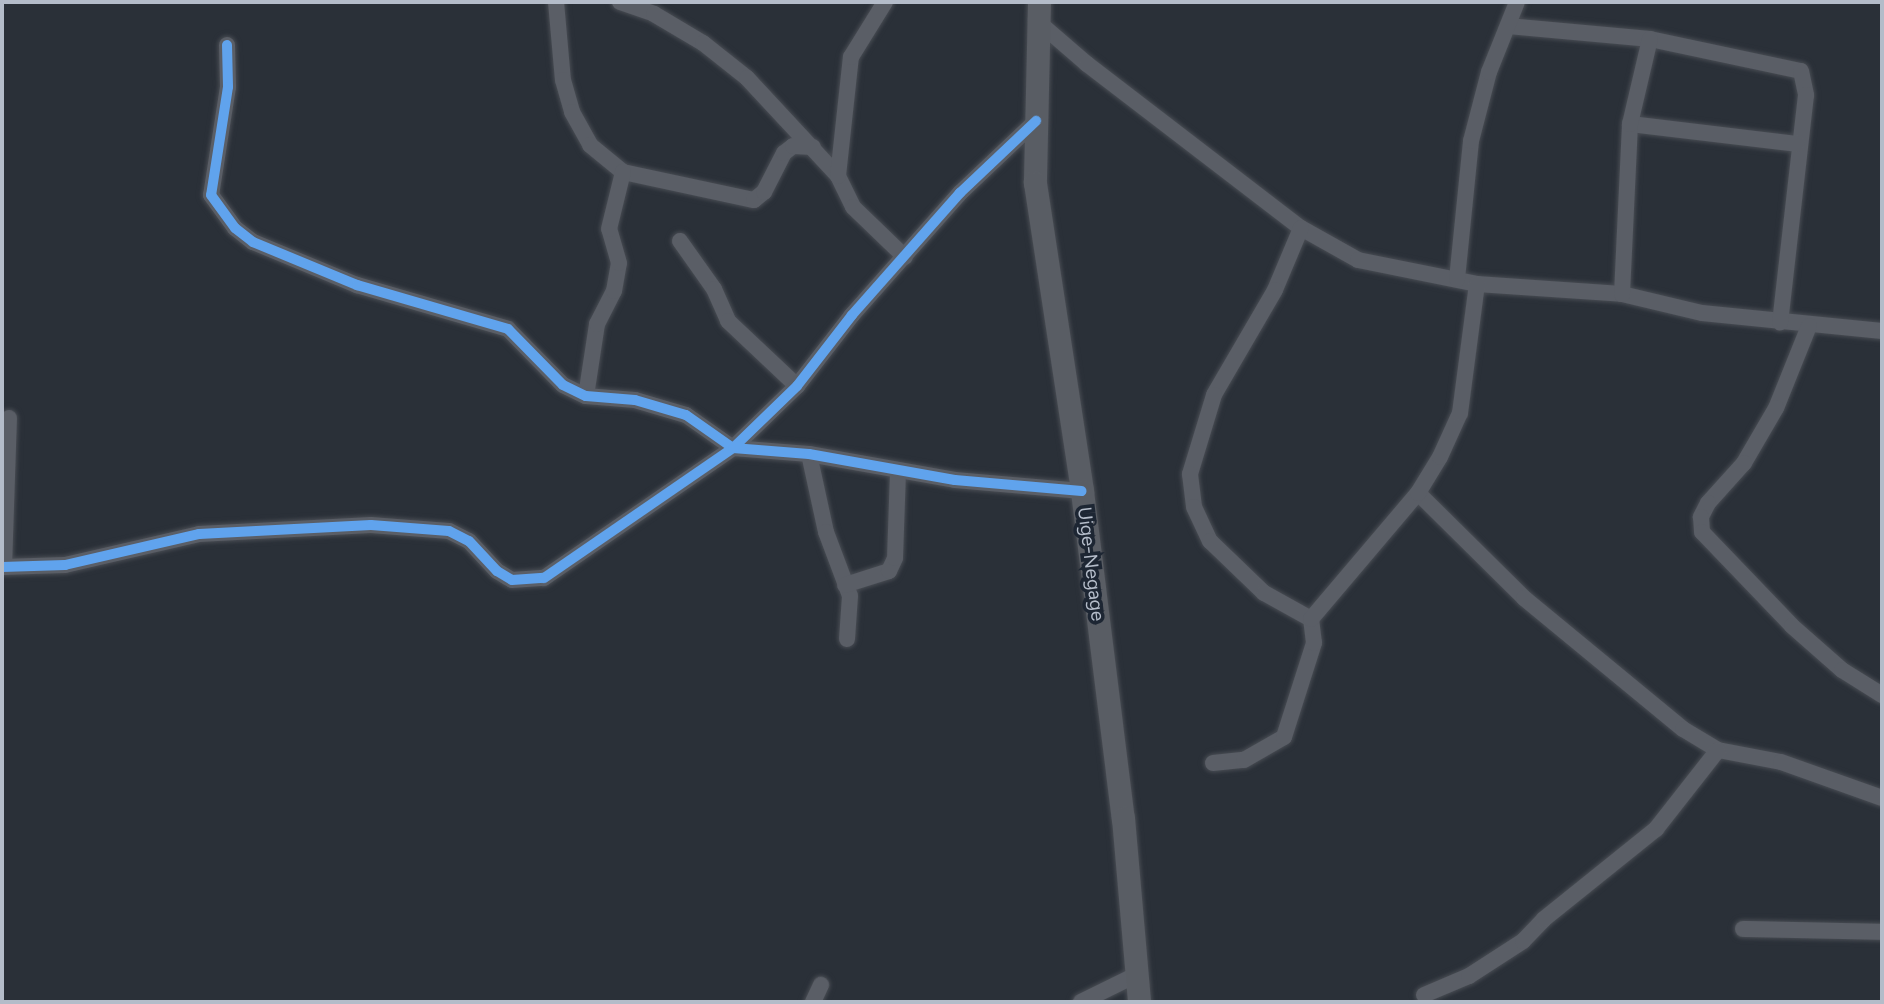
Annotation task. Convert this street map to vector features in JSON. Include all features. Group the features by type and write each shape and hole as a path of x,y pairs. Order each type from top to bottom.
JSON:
{"main road":[{"name":"Uige-Negage","path":"1038,11 1035,183 1082,491 1123,818 1139,1002"}],"street":[{"path":"556,2 563,80 572,112 590,145 622,172 754,200 764,192 784,153 793,146 813,147"},
{"path":"620,2 654,14 703,43 747,78 838,176 853,207 905,257"},
{"path":"838,176 851,57 885,2"},
{"path":"1457,279 1471,141 1489,72 1517,2"},
{"path":"1038,11 1087,64 1301,228 1358,260 1477,284 1622,294 1702,313 1809,326 1882,331"},
{"path":"1508,26 1650,39 1801,71 1806,95 1797,144 1780,323"},
{"path":"1622,294 1630,124 1650,39"},
{"path":"226,45 230,70 211,195 235,228 253,242 357,285 508,330 564,385 586,396 659,406 686,415 733,448 809,454 898,472 1082,491"},
{"path":"9,418 3,567 65,565 199,534 371,525 449,531 469,541 497,571 512,580 544,578 733,448 797,386 960,193 1036,121"},
{"path":"1630,124 1797,144"},
{"path":"586,396 597,324 614,291 619,263 609,229 622,172"},
{"path":"1301,228 1275,290 1214,395 1190,474 1194,507 1210,541 1264,593 1311,620"},
{"path":"680,241 714,289 728,321 797,386"},
{"path":"1213,763 1244,760 1284,737 1314,643 1311,620 1418,492 1460,413 1477,284"},
{"path":"1809,326 1776,408 1744,463 1708,503 1701,517 1702,532 1792,626 1842,670 1882,695"},
{"path":"809,454 825,532 852,607 848,639"},
{"path":"845,585 889,571 895,558 898,472"},
{"path":"1418,492 1589,656 1683,729 1718,750 1781,762 1882,799"},
{"path":"1424,995 1469,976 1523,941 1544,919 1656,830 1718,750"},
{"path":"1744,929 1882,932"},
{"path":"1081,1002 1138,974"},
{"path":"813,1002 821,985"}],"cycle path":[{"path":"227,45 228,87 211,195 235,228 253,242 357,285 508,329 563,385 586,396 635,400 686,415 733,448 809,454 955,480 1082,491"},
{"path":"2,567 65,565 199,534 371,525 449,531 469,541 497,571 512,580 544,578 733,448 797,386 852,315 960,193 1036,121"}]}
